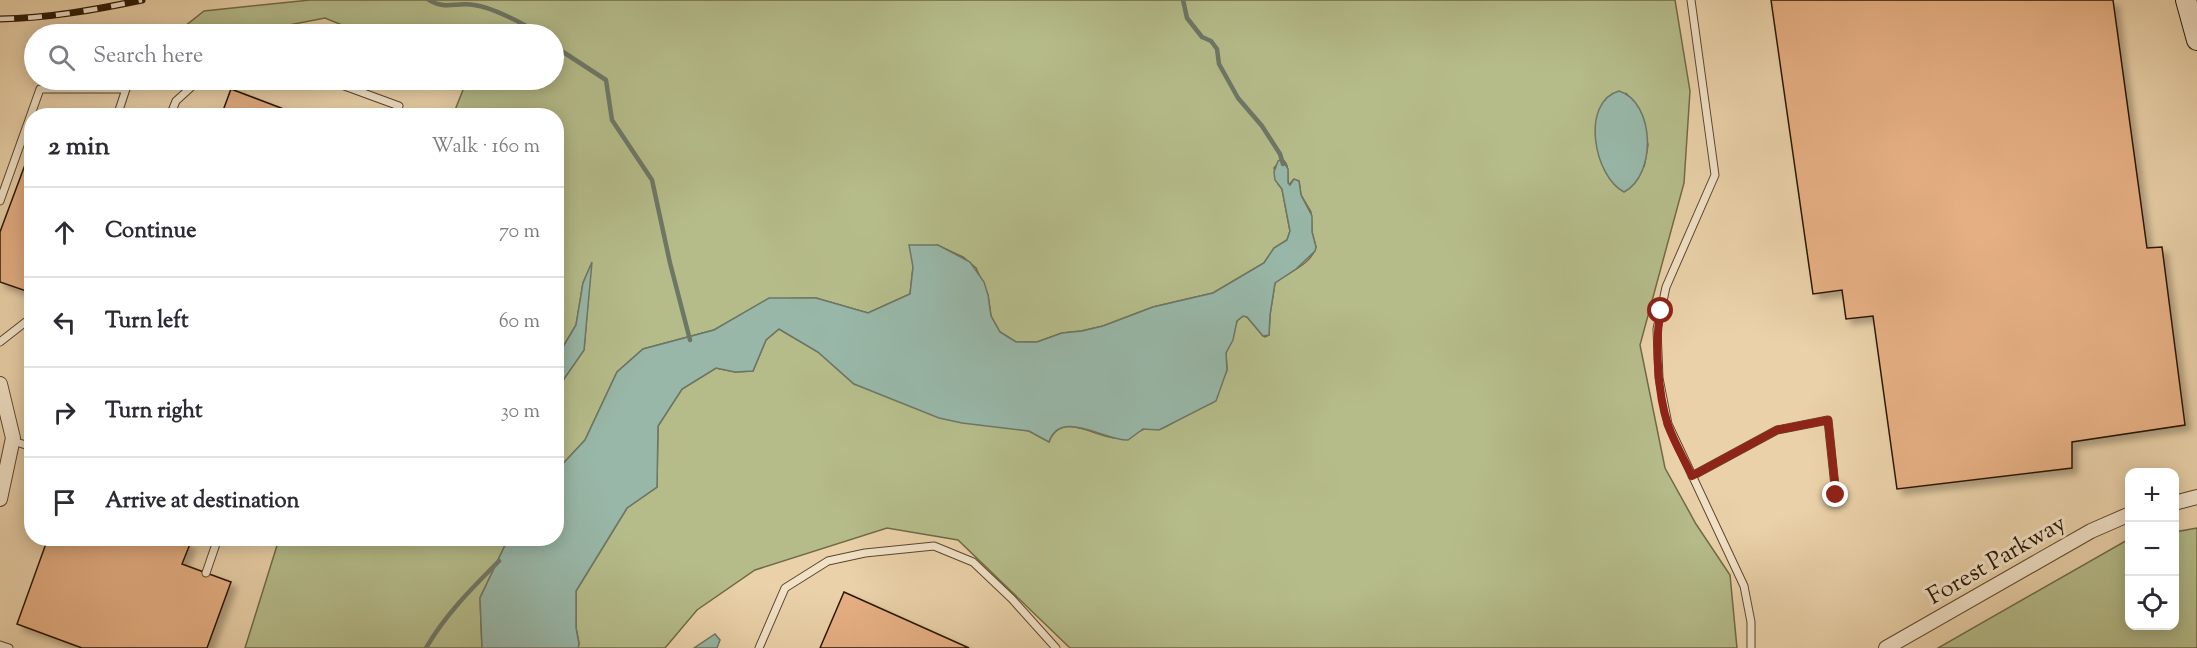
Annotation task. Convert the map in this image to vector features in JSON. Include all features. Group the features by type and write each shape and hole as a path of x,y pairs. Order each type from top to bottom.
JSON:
{"main road":[{"path":"2187,0 2197,40"}],"street":[{"path":"0,384 13,441 0,498"},
{"path":"2179,502 2197,497"},
{"name":"Forest Parkway","path":"1887,648 2091,531 2125,516"}],"lane":[{"path":"1691,0 1715,175 1666,287 1657,329 1659,378 1668,424 1744,586 1751,622 1751,648"},
{"path":"33,108 39,90"},
{"path":"120,108 126,90"},
{"path":"173,108 176,101 189,90"},
{"path":"356,90 399,105"},
{"path":"0,201 24,133"},
{"path":"0,342 24,323"},
{"path":"1692,476 1777,430 1828,420 1836,495"},
{"path":"13,441 24,444"},
{"path":"206,573 215,546"},
{"path":"759,648 785,588 828,561 865,553 934,546 973,562 1012,599 1056,648"},
{"path":"0,645 9,648"}],"green space":[{"path":"310,0 1675,0 1690,91 1684,183 1640,345 1665,468 1696,524 1730,575 1737,648 1070,648 958,540 887,528 755,570 697,610 665,648 578,648 576,591 627,508 657,487 658,426 682,389 716,368 735,372 753,371 766,340 779,329 818,352 854,384 999,426 1029,431 1049,442 1054,433 1061,428 1069,427 1114,438 1147,429 1161,429 1212,403 1227,370 1226,353 1237,321 1243,316 1247,317 1263,336 1269,335 1275,283 1309,259 1316,247 1312,232 1311,212 1301,195 1299,181 1293,180 1289,185 1287,167 1282,159 1274,168 1278,184 1282,189 1290,231 1287,240 1274,248 1264,263 1213,293 1153,307 1103,326 1062,333 1037,342 1016,342 1000,332 991,316 988,295 976,268 963,257 937,245 913,267 910,294 868,313 816,298 769,299 714,330 643,349 617,372 585,440 564,462 564,379 584,350 591,265 583,283 576,325 564,345 564,108 456,108 463,90 564,90 564,24 340,24 325,18 294,24 188,24 204,11","holes":["1626,93 1640,111 1648,145 1644,167"]},
{"path":"2197,528 2197,648 1938,648 2125,541 2125,630 2179,630 2179,531"},
{"path":"277,546 505,546 480,598 482,648 245,648"}],"shaded area":[{"path":"1619,91 1631,98 1640,109 1647,139 1642,171 1635,183 1624,192 1614,184 1605,171 1596,140 1599,109 1607,98"},
{"path":"1282,159 1288,169 1290,185 1294,179 1299,181 1301,195 1312,216 1315,251 1296,269 1275,283 1269,335 1263,336 1247,317 1243,316 1237,321 1233,340 1226,353 1227,370 1216,401 1159,430 1143,429 1128,440 1084,429 1063,427 1055,432 1049,442 1029,431 939,418 854,384 818,352 779,329 766,340 753,371 735,372 716,368 682,389 658,426 657,487 627,508 576,591 578,648 482,648 480,598 505,546 564,546 564,462 585,440 617,372 643,349 714,330 769,298 816,298 868,313 910,294 913,267 909,245 938,245 970,262 984,282 991,316 1000,332 1016,342 1037,342 1062,333 1103,326 1153,307 1213,293 1264,263 1274,248 1287,240 1290,231 1282,189 1275,180 1274,172 1278,161"},
{"path":"592,262 584,350 564,379 564,345 576,325 583,283"},
{"path":"715,634 720,640 717,648 694,648"}],"building":[{"path":"1771,0 2113,0 2147,248 2162,247 2185,425 2072,442 2072,468 1897,489 1873,316 1846,319 1842,290 1813,294"},
{"path":"231,90 234,90 281,108 224,108"},
{"path":"24,168 24,290 0,282 0,232"},
{"path":"45,546 189,546 182,564 231,582 207,648 82,648 17,624"},
{"path":"844,592 969,648 820,648"}],"waterway":[{"path":"429,0 440,5 481,6 522,24"},
{"path":"1183,0 1187,18 1202,37 1211,41 1217,49 1219,64 1238,98 1262,126 1280,154 1283,164"},
{"path":"564,53 606,80 612,120 652,180 690,340"},
{"path":"426,648 450,613 499,561"}],"railway":[{"path":"0,19 71,13 142,0"}],"route":[{"path":"1661,311 1657,329 1659,378 1668,424 1692,476 1777,430 1828,420 1836,495"}]}
